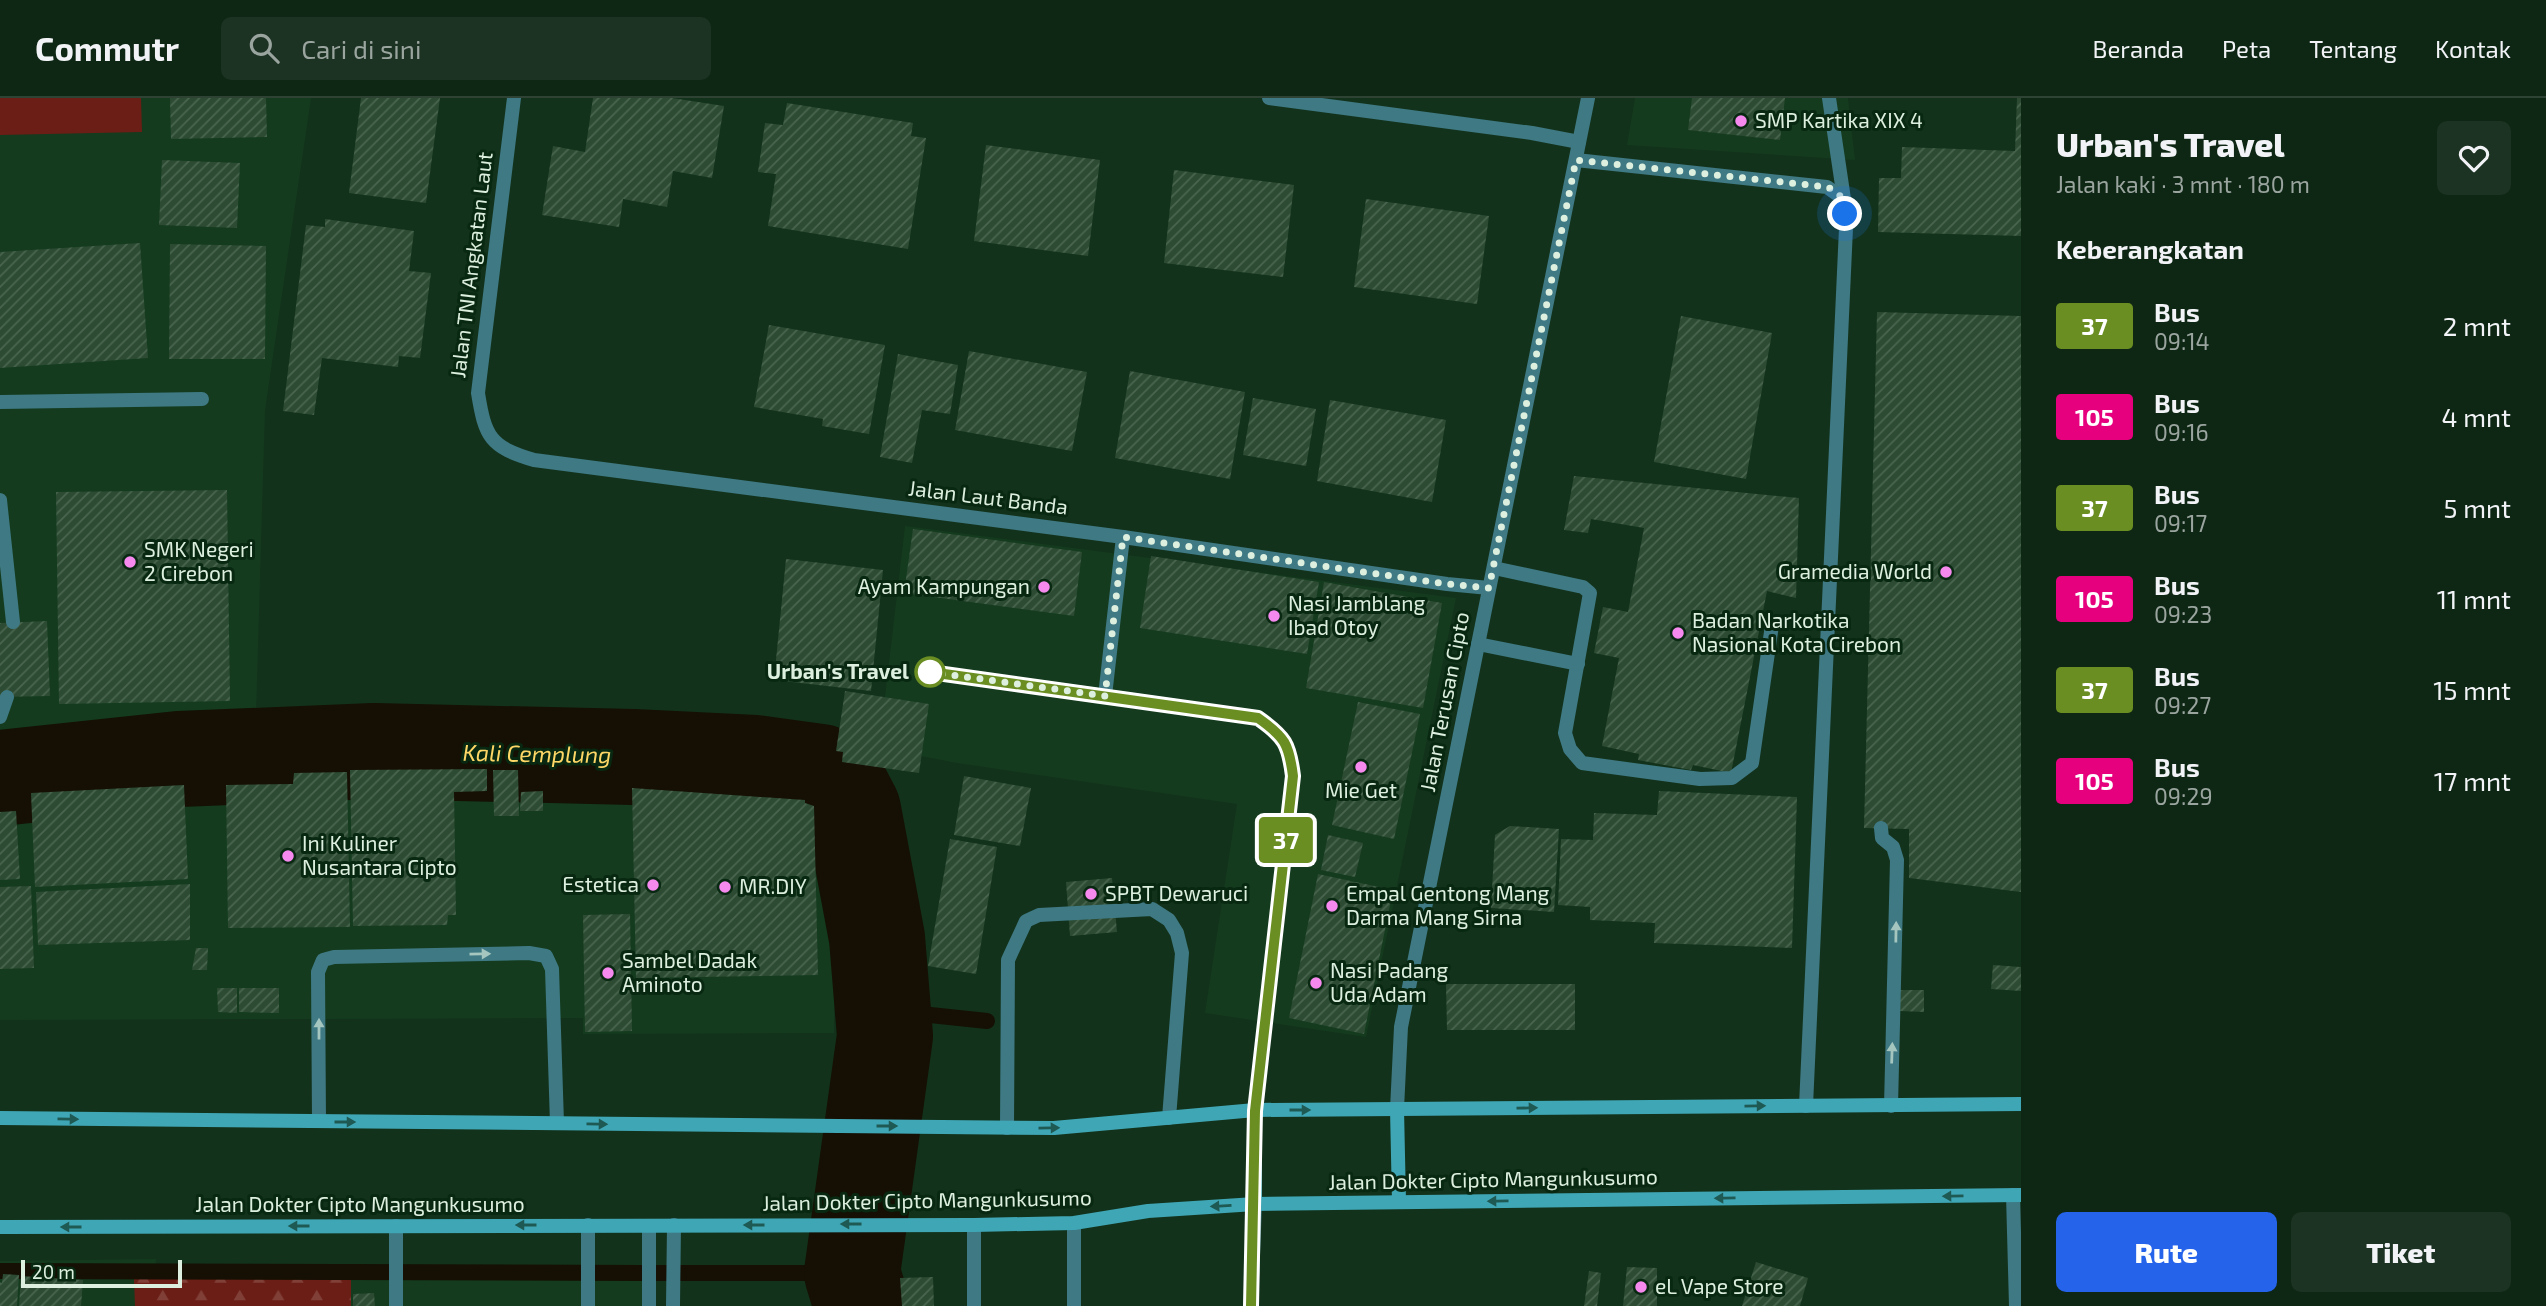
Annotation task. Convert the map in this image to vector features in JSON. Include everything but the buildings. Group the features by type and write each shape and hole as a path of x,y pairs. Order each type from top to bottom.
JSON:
{"main road":[{"path":"0,1118 1054,1128 1255,1111 2021,1104"},
{"path":"1397,1109 1399,1202"},
{"path":"1255,1111 1255,1205"},
{"name":"Jalan Dokter Cipto Mangunkusumo","path":"0,1227 1074,1223 1148,1211 1255,1205 2017,1195"}],"street":[{"name":"Jalan TNI Angkatan Laut","path":"488,435 478,393 514,98"},
{"path":"1269,98 1354,103 1579,142"},
{"name":"Jalan Terusan Cipto","path":"1397,1109 1401,1027 1588,98"},
{"path":"1807,1105 1846,242 1844,199 1829,98"},
{"path":"1576,160 1828,187 1844,199"},
{"path":"0,402 202,399"},
{"name":"Jalan Laut Banda","path":"488,435 508,453 534,460 1489,588"},
{"path":"0,499 13,622"},
{"path":"1105,696 1123,537"},
{"path":"1494,568 1583,587 1590,593 1565,733 1570,749 1582,763 1700,779 1732,778 1752,764 1772,625"},
{"path":"1478,644 1578,664"},
{"path":"930,672 1258,718 1279,732 1290,753 1293,776 1255,1111"},
{"path":"0,717 7,697"},
{"path":"1881,828 1882,838 1893,846 1903,860 1891,1105"},
{"path":"1007,1128 1008,960 1026,921 1039,915 1152,909 1169,920 1177,933 1182,953 1168,1118"},
{"path":"319,1121 318,972 323,960 334,957 529,953 546,956 552,969 557,1123"},
{"path":"2016,1306 2017,1195"},
{"path":"1251,1306 1255,1205"},
{"path":"1074,1223 1074,1306"},
{"path":"974,1224 974,1306"},
{"path":"588,1225 588,1306"},
{"path":"673,1299 674,1225"},
{"path":"396,1226 396,1306"},
{"path":"649,1226 649,1306"}],"shaded area":[{"path":"0,98 311,98 265,410 256,714 222,775 518,768 629,784 825,799 834,812 834,1033 583,1034 583,1018 0,1020"},
{"name":"SMP Kartika XIX 4","path":"1635,98 1848,98 1855,160 1627,145"},
{"path":"905,526 1456,598 1366,1037 1205,1013 1237,804 957,763 879,748"},
{"path":"156,1259 153,1306 0,1306 0,1261"},
{"path":"644,1277 644,1306 351,1306 351,1279"}],"green space":[{"path":"0,98 141,98 142,132 0,135"},
{"path":"134,1279 351,1279 351,1306 135,1306"}],"waterway":[{"name":"Kali Cemplung","path":"0,778 179,759 374,751 633,757 755,763 821,772 842,789 853,810 877,938 885,1036 852,1273 862,1306"},
{"name":"Kali Cemplung","path":"883,1010 987,1021"},
{"path":"0,1271 643,1273"},
{"path":"656,1273 892,1273"}],"bus line":[{"name":"37","path":"930,672 1258,718 1279,732 1290,753 1293,776 1255,1111 1251,1306"}],"place":[{"name":"SMP Kartika XIX 4","path":"1741,121"},
{"name":"SMK Negeri 2 Cirebon","path":"130,562"},
{"name":"Gramedia World","path":"1946,572"},
{"name":"Ayam Kampungan","path":"1044,587"},
{"name":"Nasi Jamblang Ibad Otoy","path":"1274,616"},
{"name":"Badan Narkotika Nasional Kota Cirebon","path":"1678,633"},
{"name":"Urban's Travel","path":"930,672"},
{"name":"Mie Get","path":"1361,767"},
{"name":"Ini Kuliner Nusantara Cipto","path":"288,856"},
{"name":"Estetica","path":"653,885"},
{"name":"MR.DIY","path":"725,887"},
{"name":"SPBT Dewaruci","path":"1091,894"},
{"name":"Empal Gentong Mang Darma Mang Sirna","path":"1332,906"},
{"name":"Sambel Dadak Aminoto","path":"608,973"},
{"name":"Nasi Padang Uda Adam","path":"1316,983"},
{"name":"eL Vape Store","path":"1641,1287"}],"route":[{"path":"930,672 1105,696 1123,537 1489,588 1576,160 1828,187 1844,199 1845,214"}]}
